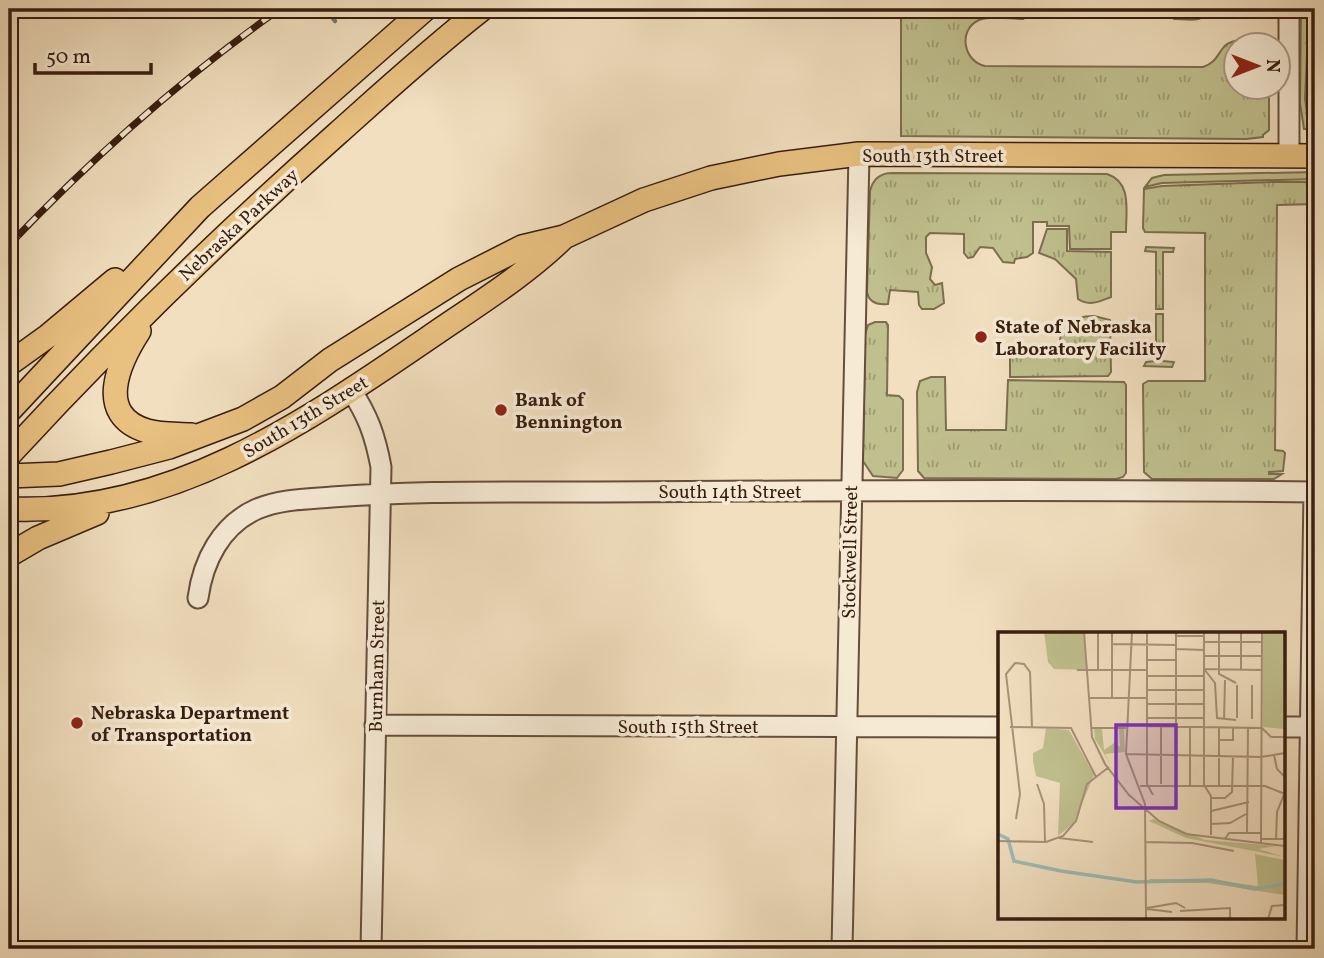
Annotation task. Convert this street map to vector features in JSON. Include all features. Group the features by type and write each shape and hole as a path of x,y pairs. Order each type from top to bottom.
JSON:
{"main road":[{"name":"Nebraska Parkway","path":"9,411 200,207 425,9"},
{"name":"Nebraska Parkway","path":"9,455 82,375 252,209 440,42 482,9"},
{"name":"South 13th Street","path":"9,476 59,474 136,456 243,419 282,397 330,360 459,279 522,247 564,237 644,200 699,182 779,164 859,154 1315,156"},
{"path":"9,364 48,336 200,207"},
{"name":"South 13th Street","path":"9,509 80,507 153,491 235,458 271,440 351,390 538,262 564,237"},
{"path":"157,302 118,369 114,393 117,405 124,417 147,430 201,435"},
{"path":"9,555 76,520 153,491"}],"street":[{"path":"1289,9 1289,156"},
{"name":"Stockwell Street","path":"842,949 859,154"},
{"name":"Burnham Street","path":"351,390 372,428 381,467 371,949"},
{"path":"1307,949 1315,492"},
{"name":"South 14th Street","path":"198,598 212,550 222,536 236,522 255,510 294,500 379,493 1315,492"},
{"name":"South 15th Street","path":"375,725 998,727"},
{"path":"1286,727 1311,727"}],"green space":[{"path":"901,9 1020,9 1023,19 995,17 979,20 968,31 968,52 972,59 985,66 1203,67 1213,62 1222,49 1222,102 1269,102 1269,130 1263,137 1246,139 901,136"},
{"path":"1168,9 1210,9 1204,17 1189,20 1174,19"},
{"path":"1301,9 1309,9 1305,99 1309,129 1304,129 1300,103"},
{"path":"1315,172 1315,179 1162,183 1145,187 1152,178 1164,175"},
{"path":"892,173 1107,174 1121,183 1124,190 1127,206 1126,232 1111,232 1111,249 1070,249 1069,226 1047,226 1047,222 1033,222 1033,253 1015,259 1014,263 1003,262 993,248 980,247 973,257 968,258 964,253 964,234 930,233 926,237 926,253 932,267 930,279 935,285 942,283 944,303 934,309 922,309 918,292 890,290 888,304 877,304 870,299 867,292 870,191 878,178"},
{"path":"1315,182 1315,204 1277,205 1275,450 1285,453 1283,471 1269,474 1282,474 1274,479 1152,479 1144,472 1143,384 1148,381 1205,381 1205,233 1145,232 1144,189"},
{"path":"1047,229 1067,229 1067,251 1111,252 1111,297 1090,303 1078,299 1076,279 1055,259 1039,253"},
{"path":"1146,247 1174,248 1173,252 1163,252 1163,309 1156,309 1156,252 1145,251"},
{"path":"1156,314 1163,314 1163,361 1174,362 1172,367 1144,366 1146,362 1156,361"},
{"path":"1094,316 1110,320 1111,372 1108,376 1010,377 1010,352 1052,355 1058,350 1061,335 1075,331 1082,317"},
{"path":"886,322 888,325 887,395 899,396 903,400 903,470 897,478 873,476 863,461 865,335 868,325"},
{"path":"931,377 945,377 946,430 1006,430 1008,380 1124,382 1126,473 1116,479 924,478 918,471 917,392 920,381"}],"waterway":[{"path":"326,9 335,21"}],"railway":[{"path":"9,245 139,120 208,63 280,9"}],"place":[{"name":"State of Nebraska Laboratory Facility","path":"981,337"},
{"name":"Bank of Bennington","path":"501,410"},
{"name":"Nebraska Department of Transportation","path":"77,723"}]}
